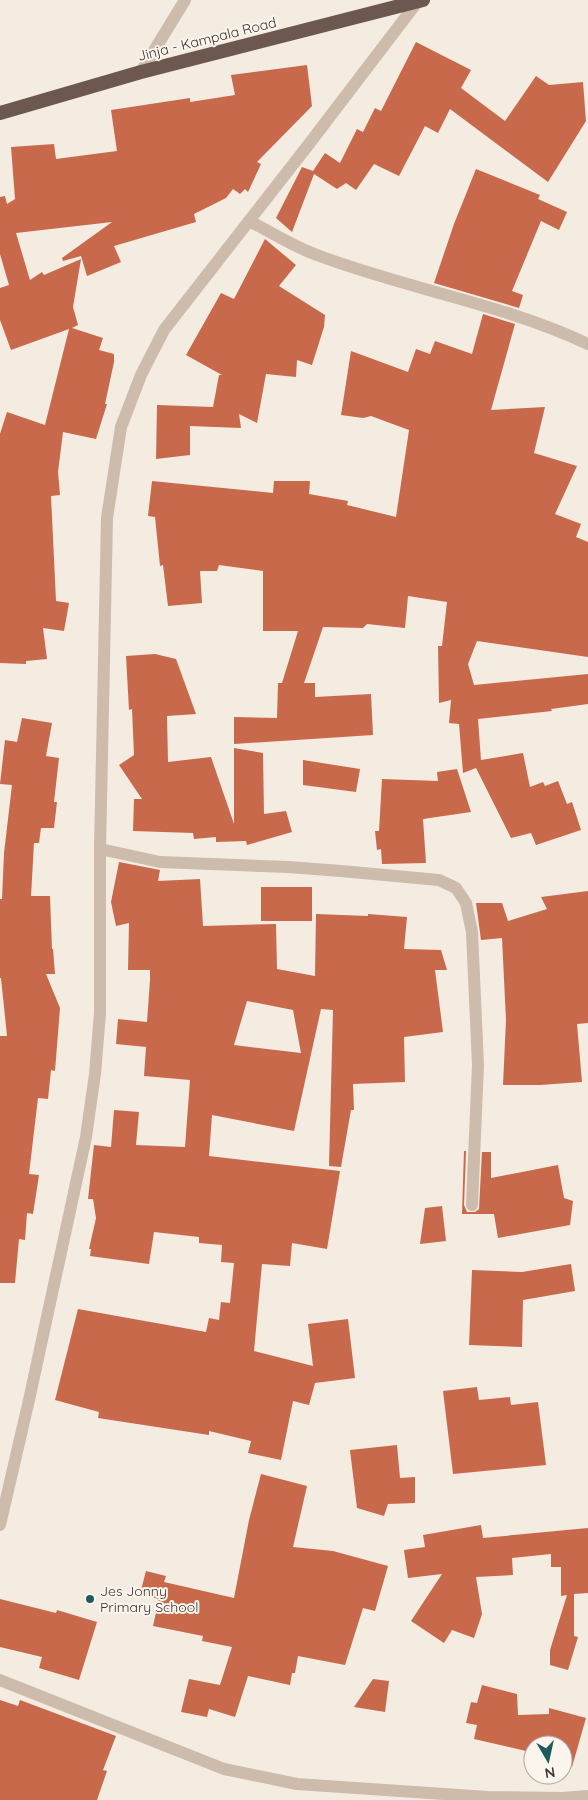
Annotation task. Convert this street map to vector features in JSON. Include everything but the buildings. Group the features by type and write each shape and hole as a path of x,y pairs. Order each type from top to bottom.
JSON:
{"highway":[{"name":"Jinja - Kampala Road","path":"0,113 141,72 420,1"}],"street":[{"path":"141,72 185,0"},
{"path":"0,1525 88,1128 95,1074 100,1013 100,849 107,518 121,427 141,375 164,330 420,1"},
{"path":"249,221 315,254 359,270 500,310 559,330 588,344"},
{"path":"100,849 160,862 340,871 439,880 456,888 466,903 472,932 478,1066 472,1205"},
{"path":"0,1680 224,1769 297,1784 389,1795 562,1798 588,1796"}],"place":[{"name":"Jes Jonny Primary School","path":"90,1599"}]}
